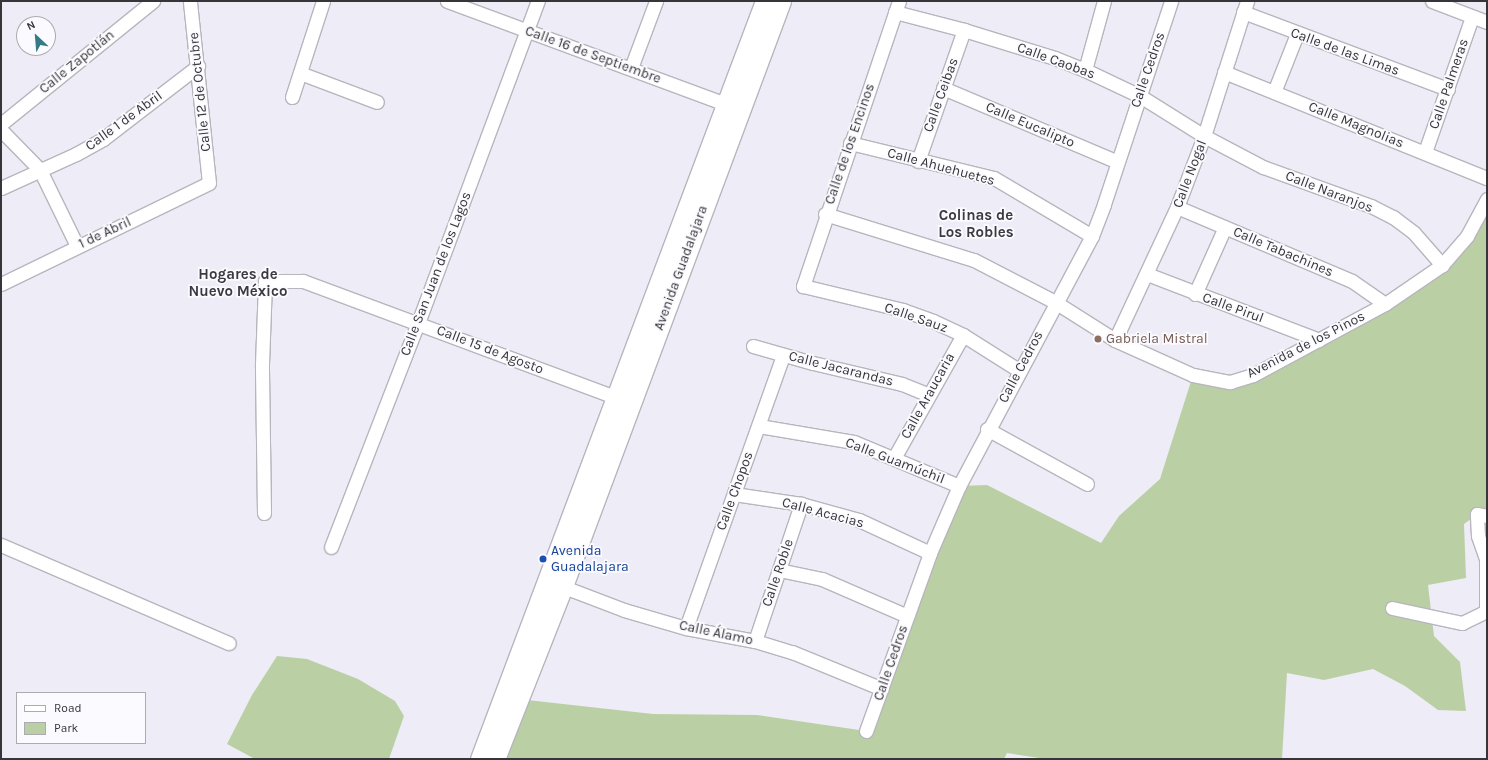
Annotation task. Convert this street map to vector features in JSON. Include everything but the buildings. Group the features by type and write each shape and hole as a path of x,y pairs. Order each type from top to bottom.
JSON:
{"street":[{"name":"Calle Zapotlán","path":"1,124 153,1"},
{"name":"Calle 12 de Octubre","path":"190,1 198,66 209,183"},
{"path":"292,97 323,1"},
{"name":"Calle 16 de Septiembre","path":"447,1 733,107"},
{"name":"Calle San Juan de los Lagos","path":"331,547 418,323 538,1"},
{"path":"631,68 656,1"},
{"name":"Avenida Guadalajara","path":"495,759 555,584 625,400 733,107 765,1"},
{"name":"Avenida Guadalajara","path":"733,107 781,1"},
{"path":"1085,70 1104,1"},
{"name":"Calle Cedros","path":"866,731 930,553 959,486 1055,302 1092,236 1171,1"},
{"path":"1432,1 1487,22"},
{"name":"Calle Caobas","path":"897,6 964,30 1055,58 1085,70 1140,96 1204,136"},
{"name":"Calle de los Encinos","path":"803,286 825,214 897,6"},
{"name":"Calle de las Limas","path":"1245,7 1297,34 1448,89"},
{"name":"Calle Nogal","path":"1115,340 1178,207 1204,136 1245,7"},
{"name":"Calle Palmeras","path":"1425,152 1472,17"},
{"name":"Calle Ceibas","path":"918,160 964,30"},
{"path":"1274,92 1297,34"},
{"name":"Calle 1 de Abril","path":"1,188 103,139 198,66"},
{"name":"Calle Magnolias","path":"1224,72 1487,178"},
{"path":"300,73 377,102"},
{"name":"Calle Eucalipto","path":"943,88 1116,162"},
{"path":"1,130 40,170 77,246"},
{"name":"Calle Naranjos","path":"1204,136 1264,167 1371,206 1393,217 1414,233 1442,265"},
{"name":"Calle Ahuehuetes","path":"850,143 994,178 1092,236"},
{"name":"1 de Abril","path":"1,284 209,183"},
{"name":"Avenida de los Pinos","path":"825,214 974,260 1055,302 1115,340 1181,371 1221,382 1236,381 1253,375 1385,304 1442,265 1467,236 1487,199"},
{"name":"Calle Tabachines","path":"1178,207 1352,281 1385,304"},
{"path":"1195,294 1225,227"},
{"name":"Calle Pirul","path":"1147,274 1195,294 1319,340"},
{"name":"Calle 15 de Agosto","path":"264,513 262,364 265,281 303,281 625,400"},
{"name":"Calle Sauz","path":"803,286 903,310 963,334 1020,371"},
{"name":"Calle Araucaria","path":"894,458 963,334"},
{"name":"Calle Jacarandas","path":"753,346 783,355 902,384 929,395"},
{"name":"Calle Chopos","path":"686,628 783,355"},
{"name":"Calle Guamúchil","path":"759,426 854,442 959,486"},
{"path":"987,430 1087,484"},
{"name":"Calle Acacias","path":"734,494 801,504 858,520 930,553"},
{"name":"Calle Roble","path":"755,641 801,504"},
{"path":"1392,608 1462,623 1486,611 1486,559 1478,536 1477,514 1487,516"},
{"path":"1,545 229,643"},
{"path":"779,570 822,579 907,616"},
{"name":"Avenida Guadalajara","path":"480,759 555,584"},
{"name":"Calle Álamo","path":"555,584 624,610 686,628 755,641 810,659 882,689"}],"green space":[{"path":"1487,198 1487,512 1481,512 1464,524 1466,578 1428,585 1434,636 1460,662 1466,711 1438,710 1405,686 1373,669 1324,680 1287,673 1282,759 1046,759 1007,753 1004,759 495,759 518,699 653,714 757,715 866,731 959,486 987,485 1101,543 1119,516 1160,479 1193,375 1237,381 1442,265"},
{"path":"277,656 307,659 358,679 395,701 404,716 389,759 255,759 227,744 252,695"}],"place":[{"name":"Gabriela Mistral","path":"1098,339"},
{"name":"Avenida Guadalajara","path":"543,559"}],"district":[{"name":"Colinas de Los Robles","path":"976,224"},
{"name":"Hogares de Nuevo México","path":"238,282"}]}
